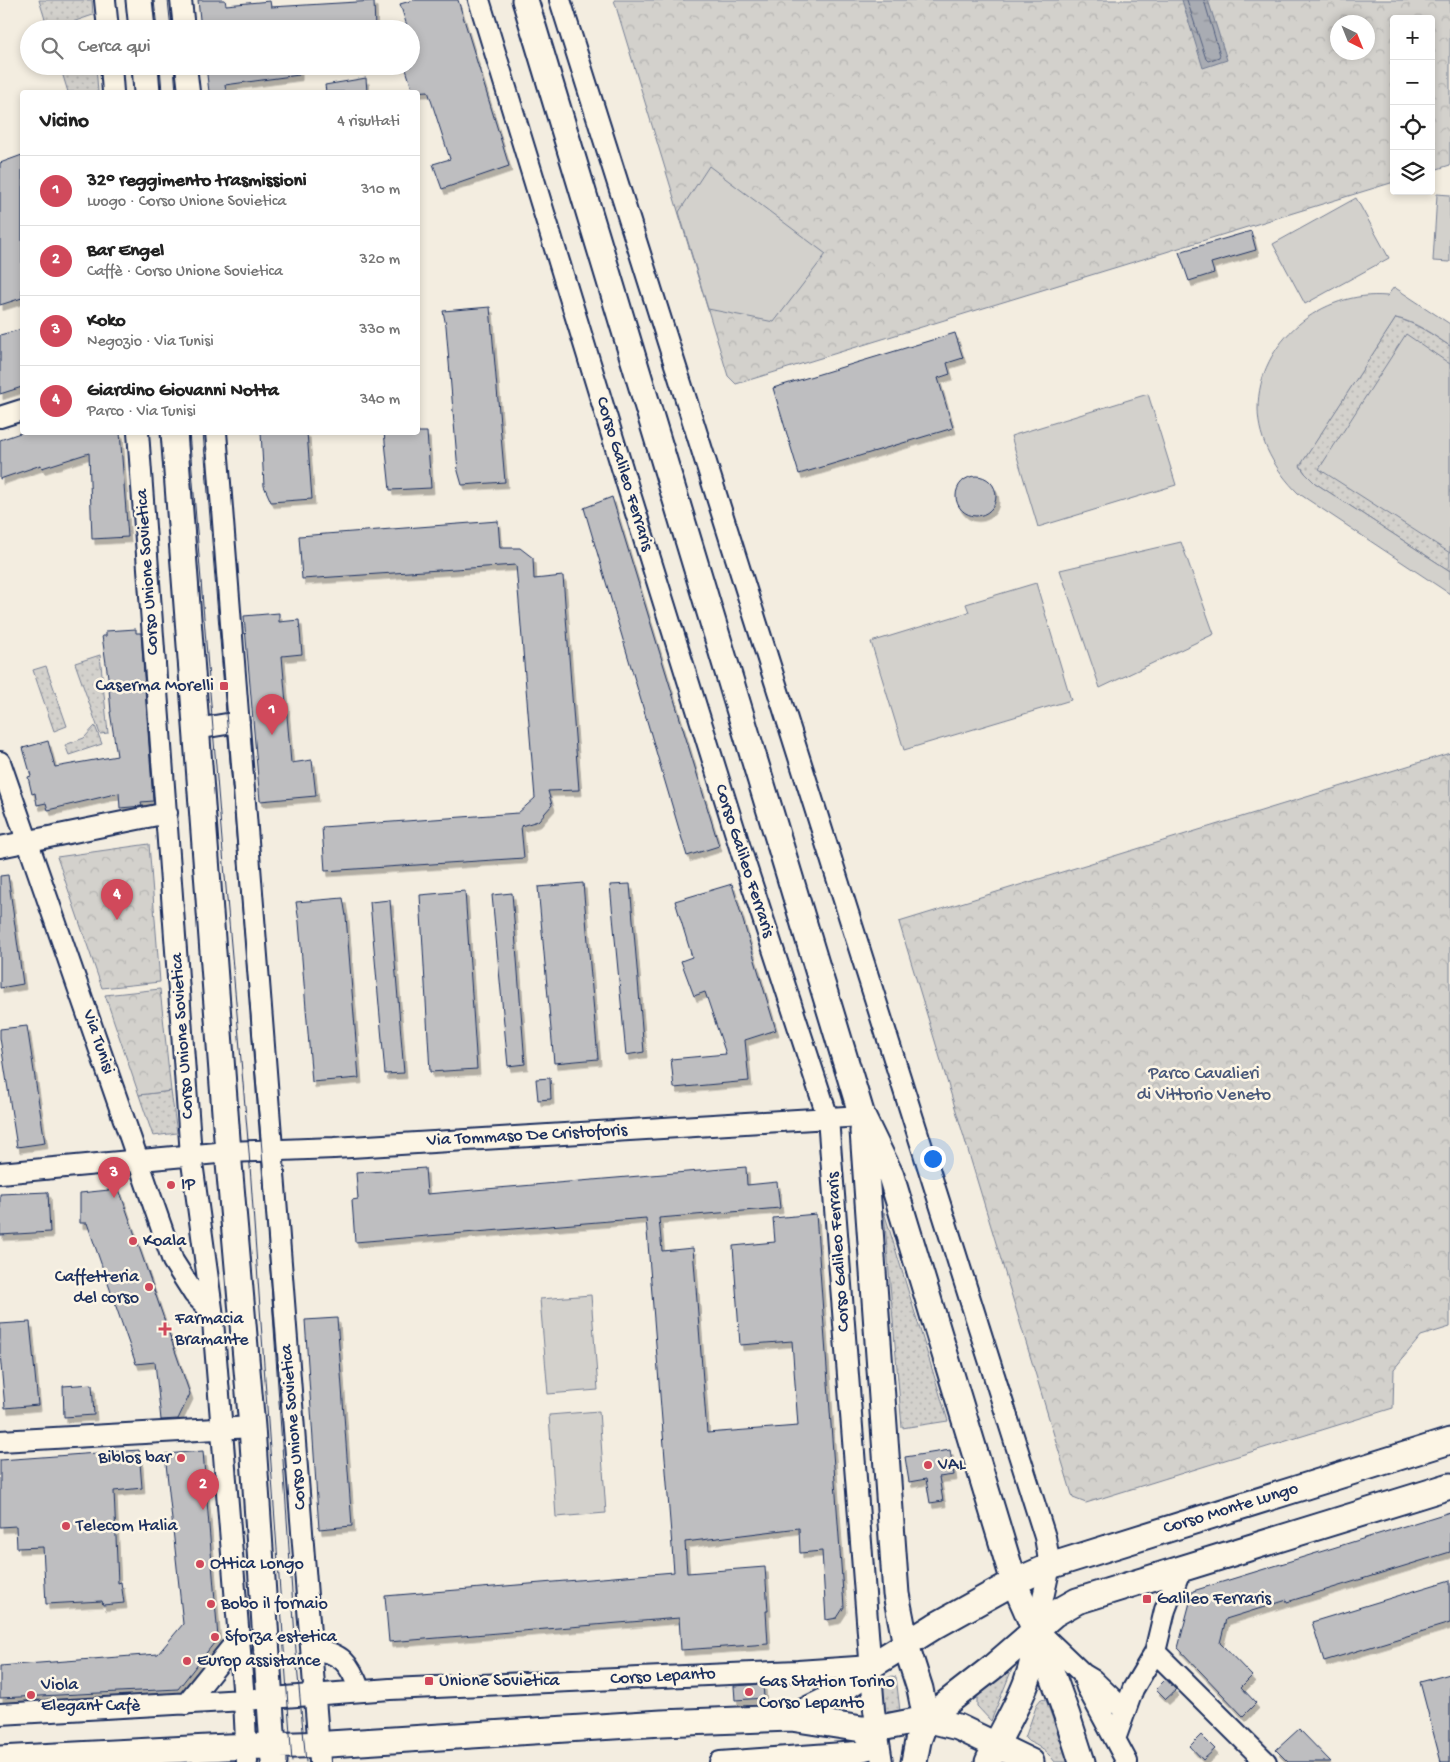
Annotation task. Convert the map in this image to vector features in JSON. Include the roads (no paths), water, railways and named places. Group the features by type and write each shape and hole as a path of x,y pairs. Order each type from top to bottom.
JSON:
{"main road":[{"path":"139,0 141,20"},
{"name":"Corso Galileo Ferraris","path":"525,0 862,1116 891,1176 1014,1582 1036,1629 1064,1703 1082,1762"},
{"path":"146,75 147,90"},
{"name":"Corso Unione Sovietica","path":"174,435 228,1152 252,1427 273,1754"},
{"name":"Corso Galileo Ferraris","path":"862,1116 896,1594 906,1645 920,1689 926,1719"},
{"name":"Corso Monte Lungo","path":"871,1666 935,1626 1014,1582 1050,1566 1450,1441"},
{"path":"0,1759 320,1753 653,1724 791,1718 854,1728 879,1745 926,1719 994,1666 1054,1614 1077,1601 1450,1486"},
{"path":"992,1753 1028,1681 1036,1653 1036,1629"},
{"path":"791,1718 827,1700 859,1678 871,1666"},
{"path":"926,1719 958,1727 992,1753 1031,1762"},
{"path":"914,1762 918,1741 926,1719"}],"street":[{"path":"106,0 107,20"},
{"path":"181,0 183,20"},
{"name":"Corso Galileo Ferraris","path":"479,0 736,835 828,1118 871,1666 879,1745"},
{"path":"560,0 1042,1527 1050,1566 1036,1629 1082,1674 1093,1680 1125,1710"},
{"path":"112,75 113,90"},
{"path":"187,75 189,90"},
{"path":"0,417 20,411"},
{"name":"Corso Unione Sovietica","path":"138,435 191,1155 212,1312 247,1754"},
{"name":"Corso Unione Sovietica","path":"216,435 320,1753"},
{"path":"196,729 239,722"},
{"name":"Via Tunisi","path":"0,762 29,841 173,1261 194,1294 212,1312"},
{"path":"0,847 167,812"},
{"name":"Via Tommaso De Cristoforis","path":"0,1173 228,1152 273,1152 862,1116"},
{"path":"0,1441 252,1427"},
{"path":"1115,1739 1133,1689 1154,1652 1165,1610 1181,1568"},
{"path":"186,1704 239,1638"},
{"path":"312,1649 331,1652 338,1657 349,1668 360,1691"},
{"path":"1154,1652 1262,1758"},
{"name":"Corso Lepanto","path":"0,1714 186,1704 360,1691 871,1666"},
{"path":"1082,1674 1086,1687 1127,1762"},
{"path":"720,1762 857,1752 879,1745"}],"water":[{"path":"1182,0 1208,0 1227,60 1203,68"}],"tram line":[{"path":"154,0 156,20"},
{"path":"168,0 170,20"},
{"path":"161,75 162,90"},
{"path":"175,75 176,90"},
{"path":"189,435 249,1152 292,1762"},
{"path":"203,435 262,1151 297,1666 306,1762"}],"place":[{"name":"Caserma Morelli","path":"224,686"},
{"name":"32° reggimento trasmissioni","path":"272,735"},
{"name":"Giardino Giovanni Notta","path":"117,920"},
{"name":"IP","path":"171,1185"},
{"name":"Koko","path":"114,1198"},
{"name":"Koala","path":"133,1241"},
{"name":"Caffetteria del corso","path":"149,1287"},
{"name":"Farmacia Bramante","path":"165,1329"},
{"name":"Biblos bar","path":"181,1458"},
{"name":"VAL","path":"928,1465"},
{"name":"Bar Engel","path":"203,1510"},
{"name":"Telecom Italia","path":"66,1526"},
{"name":"Ottica Longo","path":"200,1564"},
{"name":"Galileo Ferraris","path":"1147,1599"},
{"name":"Bobo il fornaio","path":"211,1604"},
{"name":"Sforza estetica","path":"215,1637"},
{"name":"Europ assistance","path":"187,1661"},
{"name":"Unione Sovietica","path":"429,1681"},
{"name":"Gas Station Torino Corso Lepanto","path":"749,1692"},
{"name":"Viola Elegant Cafè","path":"31,1695"}],"park label":[{"name":"Parco Cavalieri di Vittorio Veneto","path":"1204,1084"}]}
